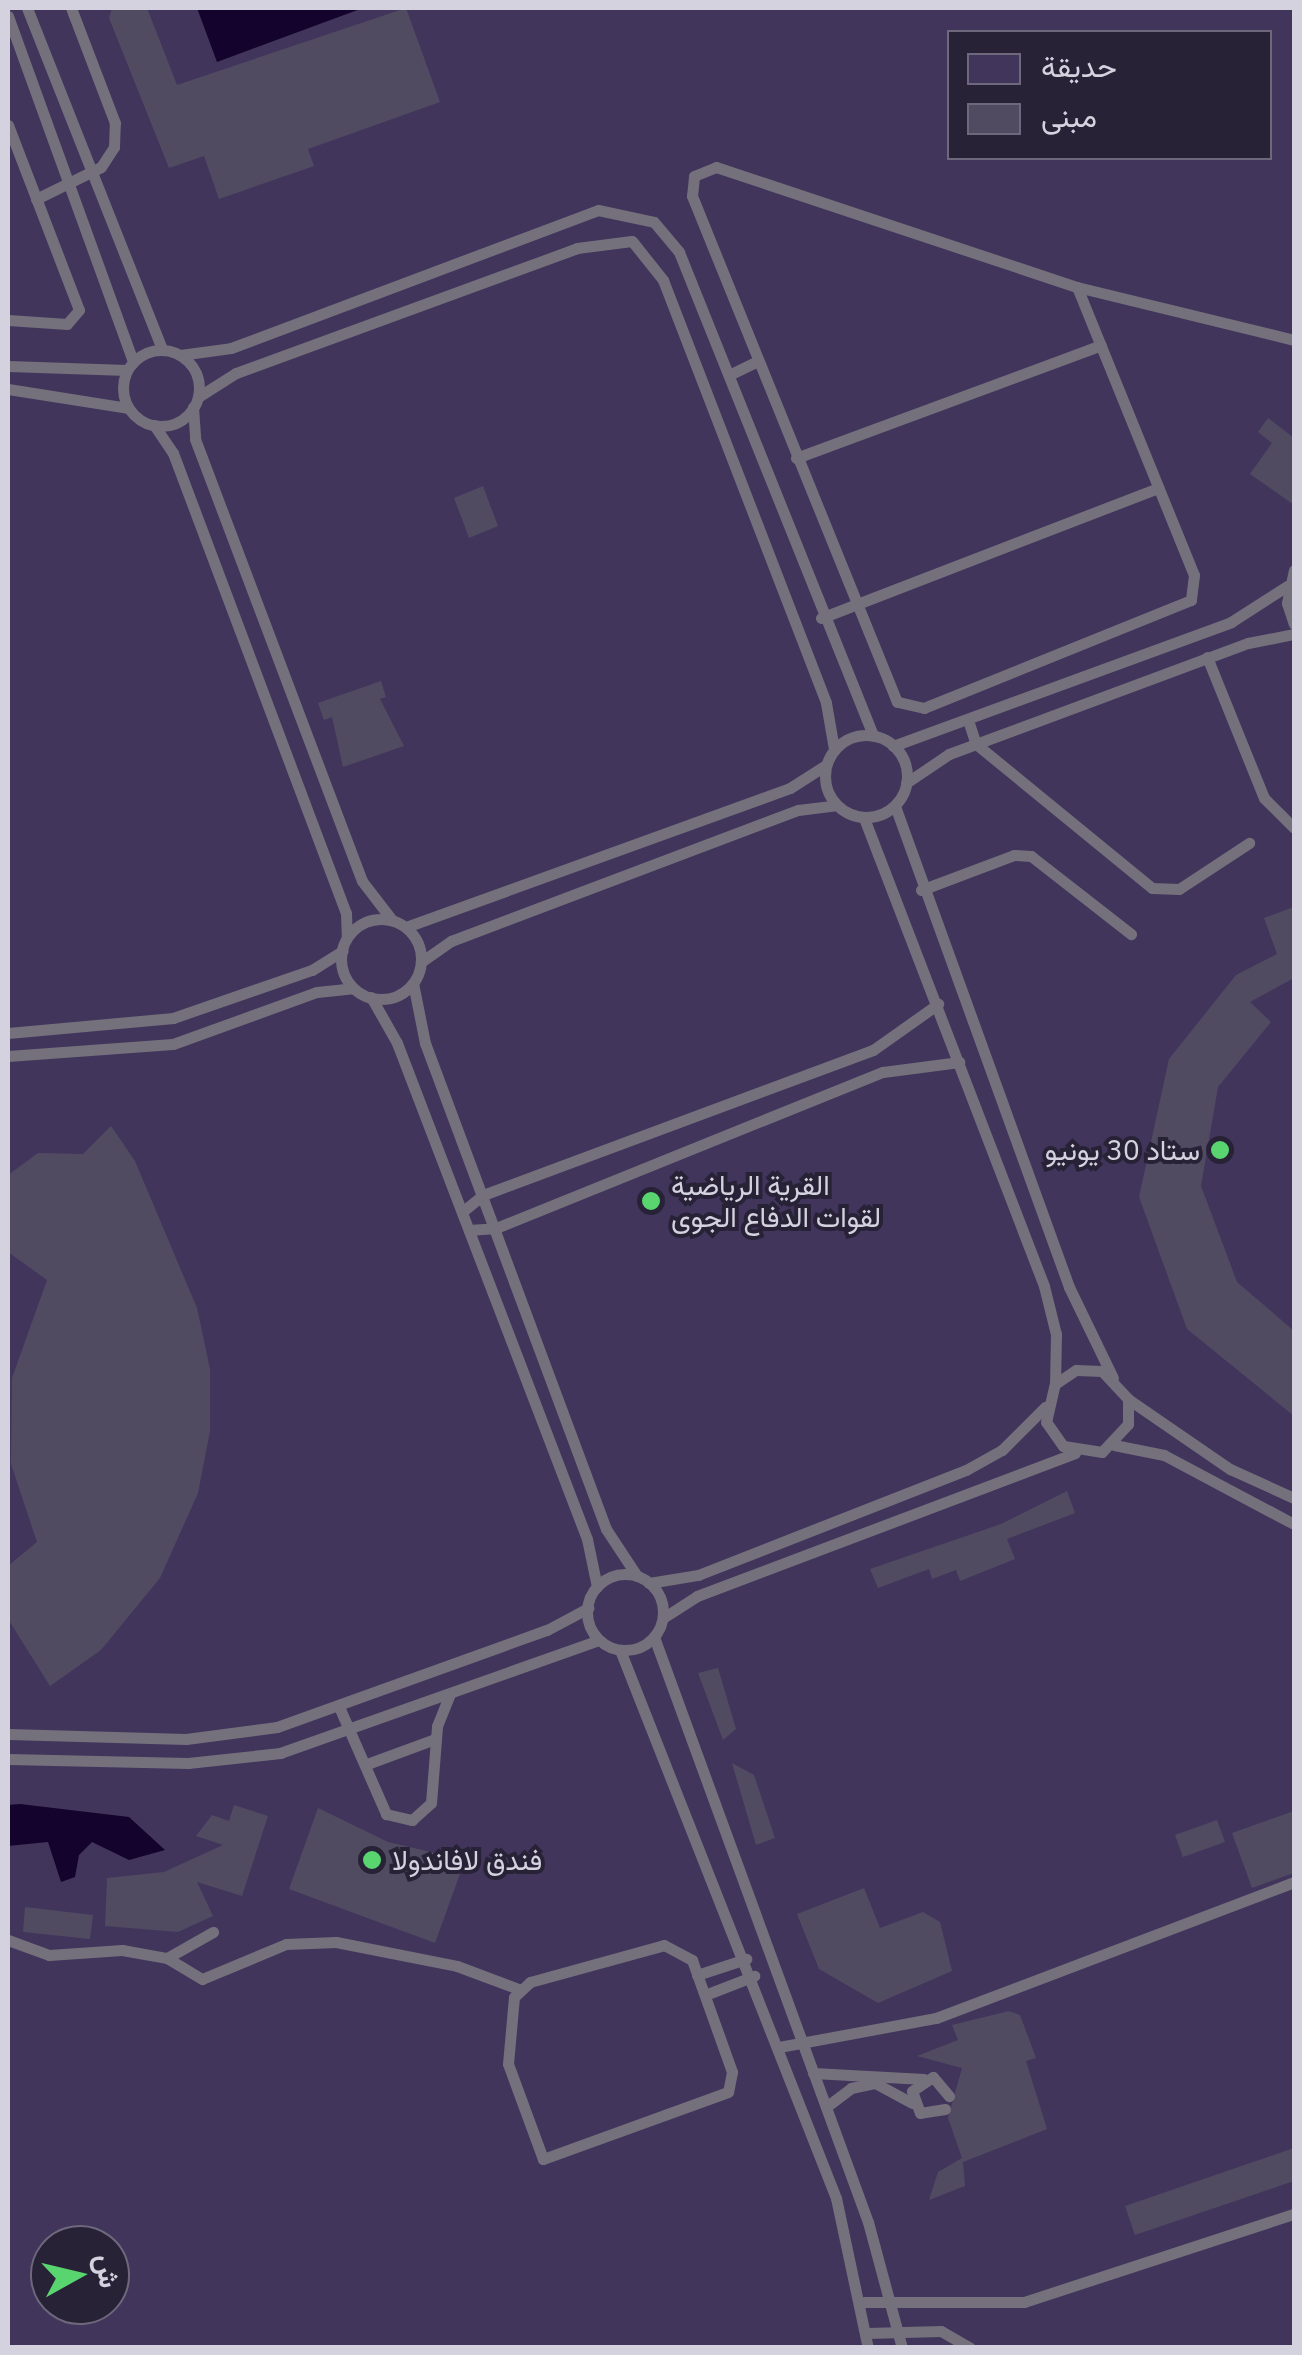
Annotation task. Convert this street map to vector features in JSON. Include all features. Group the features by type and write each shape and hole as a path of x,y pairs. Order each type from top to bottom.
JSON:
{"lane":[{"path":"28,8 162,350"},
{"path":"36,199 91,174 109,158 115,123 72,8"},
{"path":"8,16 71,184 130,366 128,408"},
{"path":"8,125 78,315 67,324 8,320"},
{"path":"1077,287 1196,582 1191,600 933,705 905,707 890,695 854,605 692,196 694,176 711,166 1077,287 1294,340"},
{"path":"8,366 130,366 162,350 180,355 230,348 579,216 617,209 668,236 729,374 821,618 873,736 893,746 906,782"},
{"path":"154,425 180,420 196,402 236,373 595,241 632,241 664,280 826,702 834,749 826,765 790,788 406,926 392,920 367,921 347,937"},
{"path":"796,458 1101,345"},
{"path":"180,355 197,378 198,447 362,881 392,920"},
{"path":"729,374 758,361"},
{"path":"8,390 128,408 154,425 173,453 346,912 347,937 342,952 353,988"},
{"path":"821,618 1158,488"},
{"path":"893,746 1244,617 1287,586 1294,570"},
{"path":"1287,586 1294,624"},
{"path":"1294,634 1207,657 976,744 906,782 895,806 921,890 1069,1287 1113,1378 1128,1398 1230,1469 1294,1498"},
{"path":"1207,657 1264,798 1294,828"},
{"path":"968,720 976,744 1159,890 1180,888 1249,844"},
{"path":"834,749 873,736"},
{"path":"826,765 836,805"},
{"path":"597,1587 643,1580 698,1574 966,1470 1002,1450 1045,1406 1055,1384 1049,1301 938,1004 864,818 836,805 798,810 470,934 421,962 413,984 425,1044 606,1530 643,1580 663,1618"},
{"path":"864,818 895,806"},
{"path":"921,890 1014,854 1032,856 1131,934"},
{"path":"406,926 421,962"},
{"path":"8,1033 173,1018 312,970 342,952"},
{"path":"371,998 394,997 413,984"},
{"path":"8,1056 173,1044 316,992 353,988 371,998 398,1043 587,1539 597,1587 588,1608 599,1640"},
{"path":"462,1212 483,1196 873,1050 938,1004"},
{"path":"469,1230 496,1228 883,1072 959,1062"},
{"path":"1055,1384 1089,1369 1113,1378"},
{"path":"1114,1445 1128,1424 1128,1398"},
{"path":"1045,1406 1052,1436 1077,1453"},
{"path":"620,1650 654,1637 663,1618 697,1596 1077,1453 1114,1445 1164,1456 1294,1524"},
{"path":"8,1734 200,1738 340,1709 588,1608"},
{"path":"654,1637 826,2107 892,2300 902,2348"},
{"path":"8,1759 218,1761 350,1733 599,1640 620,1650 754,1976 846,2226 864,2302 868,2348"},
{"path":"340,1709 386,1814 420,1818 434,1791 435,1739 450,1693"},
{"path":"366,1764 435,1739"},
{"path":"780,2047 936,2018 1294,1882"},
{"path":"168,1958 213,1932"},
{"path":"8,1940 49,1955 122,1950 168,1958 207,1979 286,1944 319,1940 443,1963 521,1990 664,1944 685,1951 697,1975 732,2072 724,2098 552,2161 538,2153 508,2064 510,2006 521,1990"},
{"path":"697,1975 746,1958"},
{"path":"704,1995 754,1976"},
{"path":"813,2072 940,2080 947,2102 926,2115 912,2102 874,2083 850,2088 826,2107"},
{"path":"912,2102 924,2078"},
{"path":"864,2302 1024,2302 1294,2214"},
{"path":"867,2333 941,2330 971,2348"}],"green space":[{"name":"القرية الرياضية لقوات الدفاع الجوى","path":"8,8 1294,8 1294,2347 8,2348"}],"shaded area":[{"path":"197,8 363,8 217,62"},
{"path":"8,1805 129,1817 165,1850 129,1860 92,1842 79,1855 75,1877 61,1882 48,1842 8,1846"}],"building":[{"path":"112,8 147,8 177,85 406,8 440,102 308,149 314,166 219,199 204,156 169,168 109,18"},
{"path":"1268,418 1294,438 1294,505 1250,474 1272,443 1258,432"},
{"path":"483,486 498,526 469,538 454,498"},
{"path":"381,681 386,697 380,699 404,746 343,767 332,717 324,720 318,703"},
{"path":"1294,907 1294,978 1250,1002 1271,1022 1218,1087 1201,1186 1237,1282 1294,1331 1294,1416 1187,1329 1139,1197 1169,1059 1236,975 1277,954 1264,918"},
{"path":"111,1126 135,1161 197,1308 210,1369 210,1431 198,1493 160,1578 101,1650 50,1686 8,1619 8,1566 37,1542 11,1464 12,1378 47,1280 8,1252 8,1175 38,1153 83,1154"},
{"path":"1067,1491 1075,1513 1007,1539 1015,1559 960,1581 956,1570 932,1579 929,1569 878,1588 870,1569 1001,1524"},
{"path":"718,1668 736,1729 723,1740 698,1673"},
{"path":"732,1763 754,1775 775,1838 756,1845"},
{"path":"234,1805 268,1816 242,1896 197,1882 213,1916 178,1932 105,1926 107,1878 164,1872 223,1845 196,1836 212,1815 229,1821"},
{"name":"فندق لافاندولا","path":"318,1808 388,1842 465,1860 435,1943 289,1889"},
{"path":"1294,1811 1294,1873 1252,1888 1232,1833"},
{"path":"1217,1820 1225,1842 1183,1857 1175,1835"},
{"path":"864,1888 880,1928 923,1912 940,1922 952,1971 878,2003 819,1969 797,1914"},
{"path":"25,1907 93,1915 90,1939 23,1932"},
{"path":"1009,2011 1020,2015 1036,2058 1026,2061 1047,2129 963,2162 965,2186 929,2200 938,2172 962,2158 948,2118 962,2068 917,2056 958,2040 952,2025"},
{"path":"1294,2148 1294,2181 1135,2235 1125,2206"}],"place":[{"name":"ستاد 30 يونيو","path":"1220,1150"},
{"name":"القرية الرياضية لقوات الدفاع الجوى","path":"651,1201"},
{"name":"فندق لافاندولا","path":"372,1860"}]}
